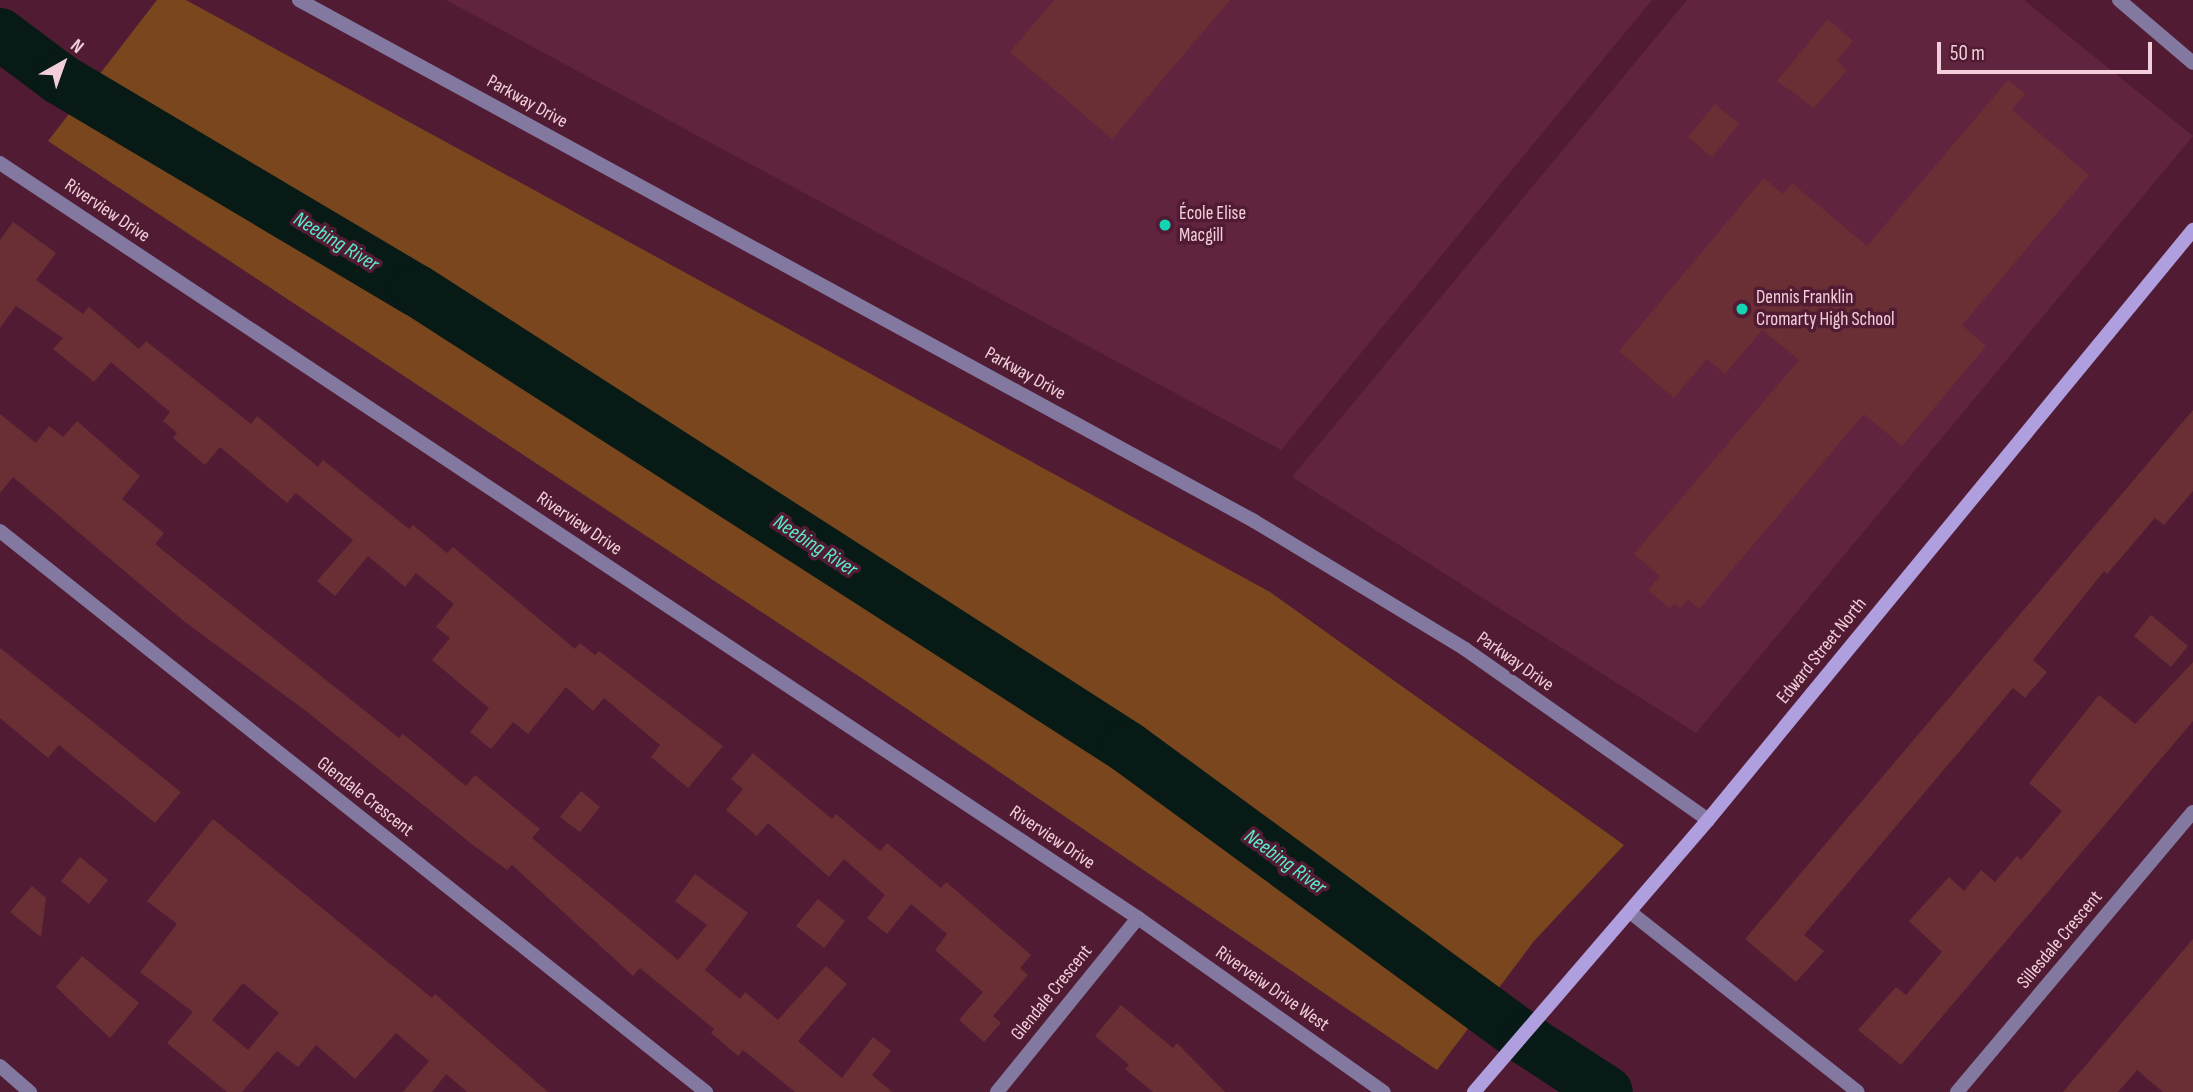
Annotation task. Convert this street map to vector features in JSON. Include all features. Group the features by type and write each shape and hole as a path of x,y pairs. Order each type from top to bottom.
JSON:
{"main road":[{"name":"Edward Street North","path":"1474,1092 1708,820 2193,230"}],"street":[{"name":"Parkway Drive","path":"299,0 1254,521 1465,649 1708,820"},
{"path":"2119,0 2193,63"},
{"name":"Riverview Drive","path":"0,163 1138,918"},
{"name":"Glendale Crescent","path":"0,531 706,1092"},
{"name":"Sillesdale Crescent","path":"1957,1092 2193,812"},
{"path":"1630,912 1858,1092"},
{"name":"Glendale Crescent","path":"997,1092 1138,918"},
{"name":"Riverveiw Drive West","path":"1138,918 1384,1092"},
{"path":"0,1066 30,1092"}],"shaded area":[{"path":"157,0 186,0 1270,592 1624,845 1534,941 1437,1070 866,681 48,141"},
{"name":"École Elise Macgill","path":"446,0 1652,0 1281,450"},
{"name":"Dennis Franklin Cromarty High School","path":"1687,0 2024,0 2193,136 1696,733 1292,477"}],"building":[{"path":"1054,0 1230,0 1112,139 1010,52"},
{"path":"1828,19 1853,41 1837,61 1847,70 1814,108 1777,81"},
{"path":"2008,80 2025,94 2012,110 2089,175 1962,325 1986,346 1902,446 1864,414 1699,609 1688,599 1680,608 1674,603 1670,608 1648,590 1660,576 1634,554 1799,360 1762,330 1725,374 1707,359 1674,398 1619,351 1764,178 1783,194 1792,183 1867,246"},
{"path":"1715,104 1739,124 1712,157 1688,137"},
{"path":"13,222 56,253 36,280 83,314 89,307 139,349 146,341 251,424 257,416 318,467 323,460 409,529 413,525 447,553 453,547 575,649 580,643 595,655 599,651 723,746 688,788 651,757 660,745 604,698 593,711 566,687 528,734 513,722 491,749 470,732 489,708 432,660 450,638 436,627 454,604 416,573 405,587 368,556 335,596 317,581 353,540 296,493 287,503 220,447 205,465 173,438 177,433 163,421 170,412 111,362 94,382 53,349 63,338 16,306 0,328 0,240"},
{"path":"2193,410 2193,491 2164,525 2155,518 2107,574 2104,571 2033,660 2047,672 2025,698 2013,688 1804,935 1824,951 1796,982 1745,939"},
{"path":"0,414 36,443 49,426 63,437 77,421 140,476 122,499 164,533 155,544 399,738 403,734 466,786 475,775 540,829 532,838 678,960 707,925 675,901 695,874 748,913 705,970 740,999 745,992 778,1020 826,966 847,984 798,1041 842,1078 873,1037 891,1051 872,1075 892,1092 795,1092 743,1050 738,1056 711,1033 714,1029 640,968 633,976 512,865 507,870 473,845 306,711 185,622 13,477 0,493"},
{"path":"2151,615 2188,646 2171,667 2134,636"},
{"path":"0,648 181,792 155,823 59,745 48,758 0,718"},
{"path":"2193,662 2193,721 1901,1065 1858,1030 1896,987 1906,995 1942,952 1909,921 1949,877 1964,891 1981,870 1995,882 2017,856 2021,860 2062,811 2029,783 2099,695 2135,724"},
{"path":"753,753 832,819 836,814 880,851 887,843 941,888 946,882 1031,955 1020,968 1028,975 993,1016 1001,1023 984,1042 959,1020 983,992 935,950 947,934 911,904 887,934 867,918 885,895 844,859 829,877 768,823 757,836 726,810 743,789 731,779"},
{"path":"581,791 600,807 580,832 560,817"},
{"path":"213,819 432,998 435,994 548,1092 467,1092 446,1074 432,1092 403,1092 429,1061 396,1033 355,1079 316,1045 298,1067 277,1051 242,1092 227,1092 167,1043 193,1012 140,972 177,924 147,901","holes":["243,983 279,1013 248,1050 212,1020"]},
{"path":"80,857 108,880 89,904 61,881"},
{"path":"32,886 46,898 41,937 10,912"},
{"path":"818,899 845,921 824,948 796,926"},
{"path":"2193,939 2193,1092 2163,1092 2137,1070 2118,1092 2063,1092"},
{"path":"82,956 139,1003 110,1038 56,987"},
{"path":"1121,1005 1173,1048 1177,1043 1225,1092 1153,1092 1125,1069 1129,1065 1095,1036"}],"waterway":[{"name":"Neebing River","path":"0,34 60,79 416,290 1127,747 1527,1040 1607,1092"}],"place":[{"name":"École Elise Macgill","path":"1165,225"},
{"name":"Dennis Franklin Cromarty High School","path":"1742,309"}]}
